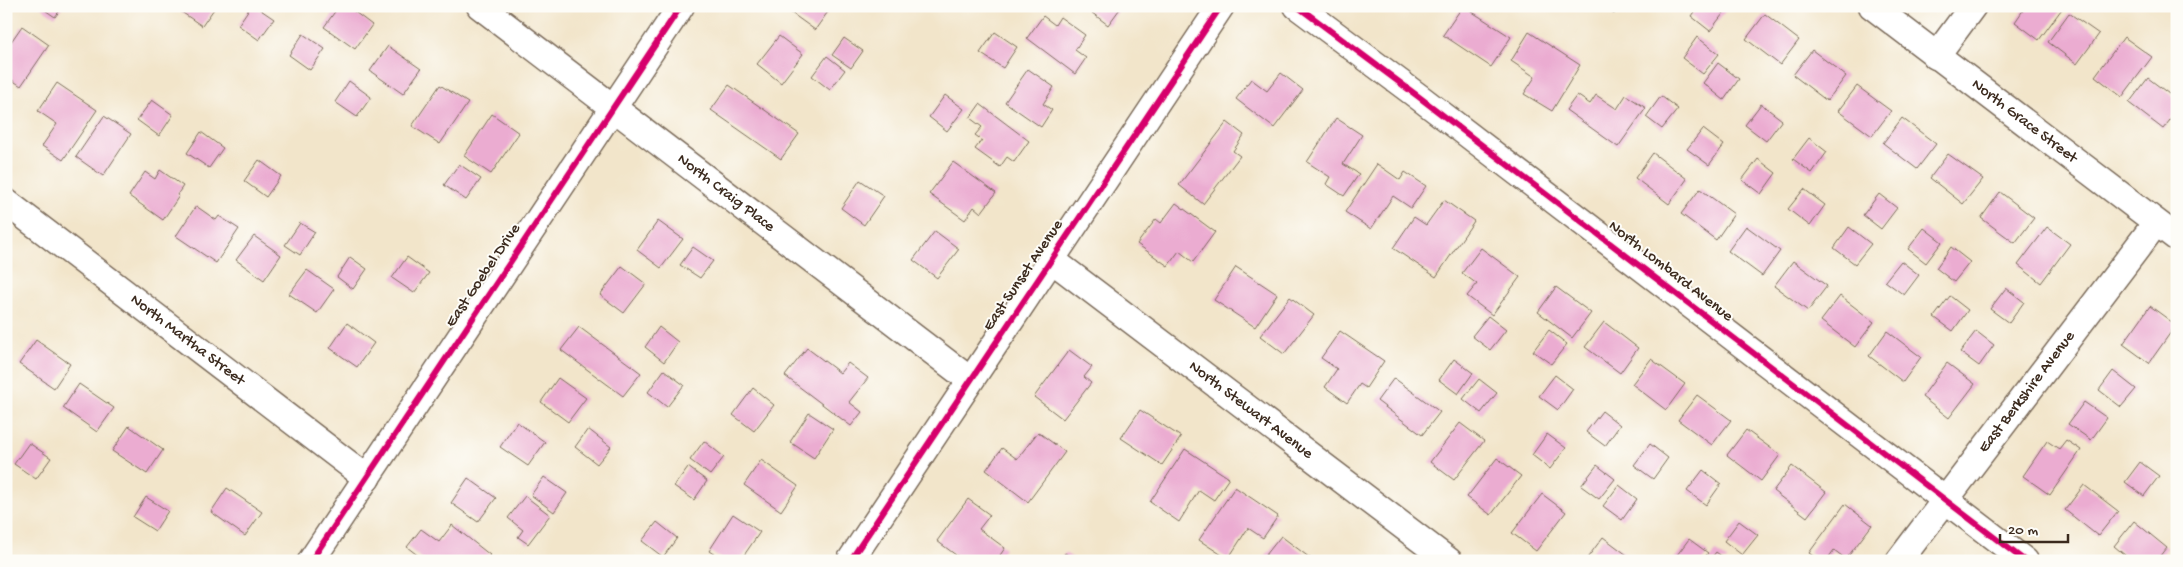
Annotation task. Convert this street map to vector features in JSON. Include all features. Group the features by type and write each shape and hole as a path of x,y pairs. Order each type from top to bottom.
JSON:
{"street":[{"name":"North Craig Place","path":"480,6 970,380"},
{"name":"East Goebel Drive","path":"311,561 681,6"},
{"name":"East Sunset Avenue","path":"861,557 970,380 1221,6"},
{"name":"North Lombard Avenue","path":"1297,6 1419,97 2025,561"},
{"name":"North Grace Street","path":"1872,6 2177,238"},
{"path":"1936,56 1973,6"},
{"name":"North Martha Street","path":"6,202 366,478"},
{"name":"East Berkshire Avenue","path":"1898,561 2156,223"},
{"name":"North Stewart Avenue","path":"1052,260 1449,561"}],"building":[{"path":"39,6 63,6 55,17"},
{"path":"183,6 216,6 202,26 180,11"},
{"path":"251,6 255,6 274,19 259,40 238,25"},
{"path":"339,6 347,6 372,25 355,49 324,27"},
{"path":"795,6 832,6 815,30 790,12"},
{"path":"1083,6 1122,6 1108,25"},
{"path":"1463,6 1511,37 1491,67 1443,35"},
{"path":"1603,6 1620,6 1614,14"},
{"path":"1698,6 1729,6 1710,31 1691,16"},
{"path":"2026,6 2064,6 2039,40 2015,22"},
{"path":"2069,13 2099,34 2077,64 2048,42"},
{"path":"1765,14 1799,40 1780,65 1746,39"},
{"path":"1043,16 1055,25 1060,17 1085,35 1075,50 1086,58 1075,74 1027,38"},
{"path":"22,26 49,45 21,86 6,76 6,49"},
{"path":"995,32 1017,47 1003,68 980,53"},
{"path":"1529,32 1580,65 1552,111 1524,94 1535,77 1511,61"},
{"path":"303,34 325,49 310,70 289,55"},
{"path":"779,36 803,54 781,83 757,64"},
{"path":"1697,37 1719,54 1703,74 1682,58"},
{"path":"2124,37 2152,57 2122,97 2095,76"},
{"path":"844,38 863,51 851,68 832,55"},
{"path":"388,46 421,69 403,94 370,71"},
{"path":"1812,50 1846,76 1827,101 1793,75"},
{"path":"827,56 845,70 830,90 812,76"},
{"path":"1718,63 1739,79 1724,100 1703,83"},
{"path":"1028,69 1054,87 1043,104 1052,110 1041,127 1005,102"},
{"path":"1281,73 1303,90 1274,128 1236,99 1251,79 1267,91"},
{"path":"2148,78 2177,100 2177,111 2163,129 2129,103"},
{"path":"349,81 371,97 357,117 335,102"},
{"path":"57,83 97,110 63,160 42,146 57,124 38,111"},
{"path":"440,85 468,103 440,144 412,126"},
{"path":"729,85 799,134 781,159 711,110"},
{"path":"1857,86 1891,111 1872,136 1838,111"},
{"path":"945,95 964,109 947,131 929,117"},
{"path":"1577,95 1590,104 1596,95 1617,109 1626,95 1646,108 1618,147 1566,110"},
{"path":"1661,96 1678,109 1662,129 1646,117"},
{"path":"152,100 173,115 159,136 137,120"},
{"path":"980,104 1029,141 1014,162 1007,157 1000,167 975,149 982,140 975,135 982,127 970,118"},
{"path":"1761,104 1782,120 1766,141 1745,125"},
{"path":"492,114 519,133 491,174 464,156"},
{"path":"104,116 131,134 103,176 76,157"},
{"path":"1336,118 1362,135 1343,164 1359,174 1344,196 1326,184 1330,177 1307,162"},
{"path":"1902,118 1936,144 1917,169 1883,143"},
{"path":"1227,122 1244,135 1233,151 1240,156 1203,204 1179,185"},
{"path":"1703,129 1724,145 1709,165 1687,149"},
{"path":"201,132 223,148 209,168 187,153"},
{"path":"1809,138 1827,152 1812,173 1793,159"},
{"path":"1653,153 1687,179 1669,204 1635,178"},
{"path":"1948,154 1983,179 1963,204 1930,178"},
{"path":"1758,159 1776,173 1761,194 1742,180"},
{"path":"259,160 281,176 266,197 244,181"},
{"path":"953,162 996,193 981,213 974,207 965,220 929,194"},
{"path":"459,164 481,179 466,200 444,185"},
{"path":"1377,164 1400,180 1405,172 1426,186 1411,208 1393,196 1371,229 1345,212"},
{"path":"160,170 183,186 177,195 179,196 163,220 129,196 145,172 155,179"},
{"path":"860,180 884,196 864,225 841,208"},
{"path":"1700,189 1734,214 1716,240 1681,214"},
{"path":"1804,189 1825,205 1810,226 1788,209"},
{"path":"2000,192 2034,218 2015,243 1981,218"},
{"path":"1879,194 1897,208 1881,229 1863,215"},
{"path":"1444,200 1474,221 1436,277 1393,248 1414,217 1426,225"},
{"path":"1176,203 1215,232 1193,262 1179,251 1168,266 1137,244 1156,219 1161,223"},
{"path":"196,206 216,220 219,216 239,229 216,263 176,236"},
{"path":"658,221 683,239 661,268 637,250"},
{"path":"300,223 315,232 300,255 285,245"},
{"path":"1746,226 1780,251 1762,276 1728,251"},
{"path":"1849,227 1871,244 1855,264 1834,248"},
{"path":"2047,227 2070,244 2041,283 2018,265"},
{"path":"1924,228 1942,242 1926,263 1908,249"},
{"path":"935,231 959,249 937,278 913,260"},
{"path":"254,236 281,255 264,280 236,260"},
{"path":"693,247 713,261 700,278 680,265"},
{"path":"1951,247 1970,262 1954,282 1936,268"},
{"path":"1481,248 1520,277 1492,315 1467,296 1477,284 1462,273"},
{"path":"350,257 367,269 353,289 337,277"},
{"path":"407,257 429,273 414,293 392,278"},
{"path":"1793,261 1827,286 1808,311 1774,286"},
{"path":"1901,261 1919,275 1904,295 1885,281"},
{"path":"622,266 646,284 624,313 600,295"},
{"path":"1236,267 1277,294 1255,327 1214,300"},
{"path":"307,270 334,289 317,313 289,294"},
{"path":"1556,287 1591,313 1572,338 1538,312"},
{"path":"2006,288 2024,302 2009,323 1990,309"},
{"path":"1840,296 1874,322 1855,347 1821,321"},
{"path":"1950,296 1968,310 1953,331 1934,317"},
{"path":"1290,297 1314,315 1284,354 1260,336"},
{"path":"2150,306 2176,325 2149,363 2123,344"},
{"path":"1488,316 1506,330 1490,350 1472,336"},
{"path":"1604,322 1638,348 1620,373 1585,347"},
{"path":"347,323 374,343 357,367 330,348"},
{"path":"579,327 641,373 623,396 561,350"},
{"path":"659,327 678,342 664,362 645,347"},
{"path":"1549,330 1567,344 1551,364 1533,351"},
{"path":"1340,331 1384,361 1366,388 1360,384 1347,403 1325,387 1337,369 1321,358"},
{"path":"1887,331 1921,357 1903,382 1869,356"},
{"path":"1976,331 1994,345 1979,366 1960,352"},
{"path":"36,340 70,364 54,388 19,364"},
{"path":"807,348 840,373 848,363 868,378 849,402 862,412 851,426 785,376"},
{"path":"1069,350 1092,367 1084,377 1091,383 1063,419 1034,397"},
{"path":"1454,359 1473,373 1458,394 1439,380"},
{"path":"1651,359 1685,384 1666,410 1632,384"},
{"path":"1947,363 1975,384 1949,418 1922,397"},
{"path":"664,370 684,385 667,407 648,392"},
{"path":"2113,371 2136,389 2121,407 2099,390"},
{"path":"1555,375 1573,389 1558,410 1539,396"},
{"path":"558,378 586,398 568,422 541,402"},
{"path":"1394,378 1440,412 1422,435 1377,401"},
{"path":"1479,379 1497,393 1481,413 1463,399"},
{"path":"79,384 114,408 97,432 63,408"},
{"path":"753,388 774,405 754,431 733,415"},
{"path":"1697,395 1731,420 1712,445 1678,420"},
{"path":"2084,402 2107,418 2091,440 2068,424"},
{"path":"1140,410 1181,437 1162,465 1121,438"},
{"path":"1602,411 1620,425 1605,446 1586,432"},
{"path":"809,413 833,429 814,458 790,442"},
{"path":"517,422 545,442 528,466 500,447"},
{"path":"1460,423 1484,441 1454,480 1430,462"},
{"path":"129,426 163,450 147,474 112,451"},
{"path":"588,429 611,447 597,464 575,447"},
{"path":"1746,430 1780,455 1761,481 1727,455"},
{"path":"1038,432 1065,452 1028,502 986,470 1002,448 1017,459"},
{"path":"1547,434 1566,448 1550,469 1532,455"},
{"path":"2066,440 2081,450 2050,495 2023,476 2047,441 2059,449"},
{"path":"704,441 724,457 710,475 690,460"},
{"path":"29,443 51,458 36,479 14,464"},
{"path":"1650,444 1668,458 1653,479 1634,465"},
{"path":"1185,449 1229,478 1214,500 1199,490 1179,522 1150,502"},
{"path":"1497,458 1521,476 1491,515 1467,497"},
{"path":"761,460 798,486 781,511 744,485"},
{"path":"2140,462 2159,476 2144,496 2125,482"},
{"path":"1597,465 1615,479 1599,499 1581,486"},
{"path":"1792,466 1826,492 1807,517 1773,491"},
{"path":"688,467 707,481 694,500 674,486"},
{"path":"1703,470 1721,484 1706,505 1687,491"},
{"path":"544,477 567,493 554,512 531,495"},
{"path":"468,478 496,498 478,522 451,503"},
{"path":"1619,485 1637,499 1622,520 1603,506"},
{"path":"2084,485 2118,511 2098,536 2065,510"},
{"path":"1235,487 1278,516 1263,538 1248,528 1228,559 1199,540"},
{"path":"227,488 262,512 245,536 211,512"},
{"path":"1542,494 1566,512 1536,551 1512,533"},
{"path":"525,496 550,515 528,544 518,537 523,530 508,518"},
{"path":"146,497 168,511 155,531 133,517"},
{"path":"968,499 990,515 979,529 1005,548 996,561 964,561 937,541"},
{"path":"1845,504 1872,525 1846,559 1834,550 1826,561 1820,561 1809,553"},
{"path":"733,514 760,532 740,561 724,561 709,551"},
{"path":"1739,521 1758,535 1742,555 1724,541"},
{"path":"2134,521 2167,548 2157,561 2132,561 2114,546"},
{"path":"657,522 677,538 663,557 642,541"},
{"path":"452,525 490,555 485,561 425,561 407,547 421,529 439,542"},
{"path":"1281,536 1314,561 1262,560"},
{"path":"1603,537 1627,555 1623,561 1585,561"},
{"path":"1689,539 1708,553 1702,561 1676,561 1674,559"},
{"path":"1716,552 1728,561 1709,561"},
{"path":"1065,553 1077,561 1060,561"}],"cycle path":[{"path":"311,561 681,6"},
{"path":"850,561 1221,6"},
{"path":"1297,6 1419,97 2025,561"}]}
